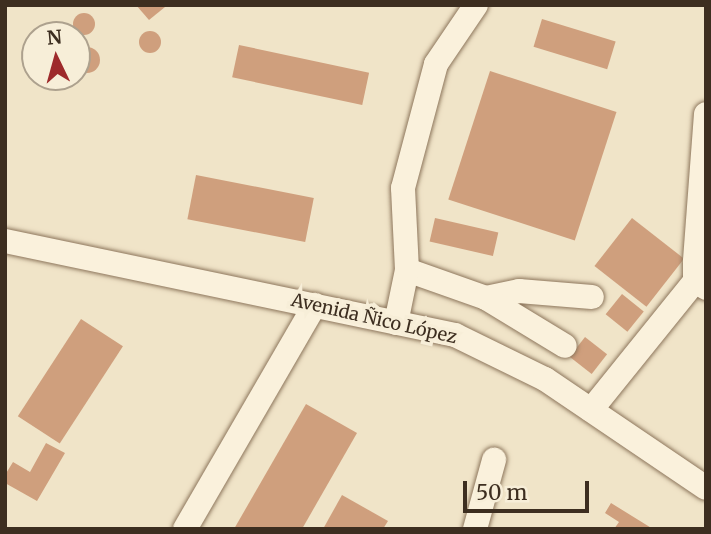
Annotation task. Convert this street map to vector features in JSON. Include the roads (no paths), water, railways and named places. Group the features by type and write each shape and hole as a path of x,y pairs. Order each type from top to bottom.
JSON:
{"street":[{"path":"396,323 407,270 402,187 436,64 476,5"},
{"path":"592,410 700,284 706,114"},
{"name":"Avenida Ñico López","path":"5,241 455,335 545,379 706,488"},
{"path":"407,270 486,298 565,346"},
{"path":"486,298 519,291 592,297"},
{"path":"185,529 315,305"},
{"path":"475,529 494,460"}]}
